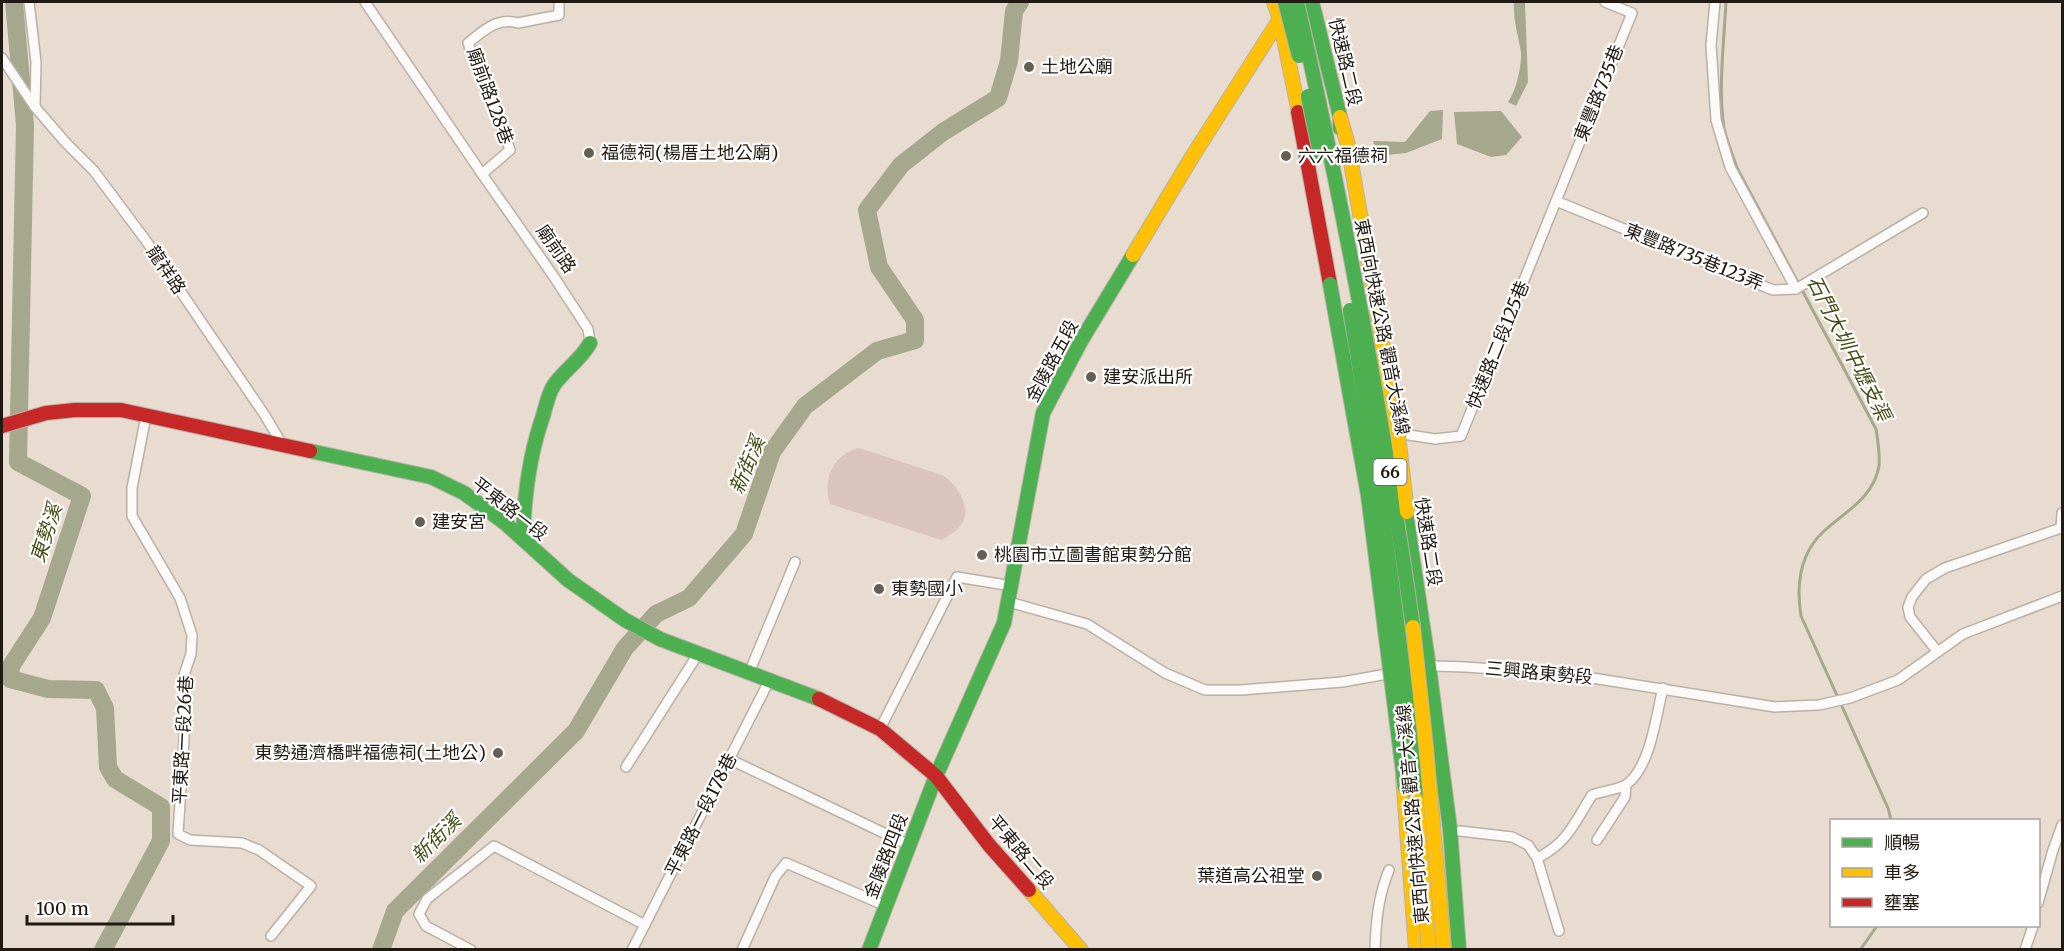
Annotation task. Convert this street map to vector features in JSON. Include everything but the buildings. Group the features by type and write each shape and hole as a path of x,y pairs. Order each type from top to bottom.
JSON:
{"main road":[{"name":"66","path":"1274,2 1280,20 1298,112 1312,150 1375,506 1395,673 1416,950"},
{"name":"東西向快速公路 觀音大溪線","path":"1285,2 1301,63 1334,218 1378,476 1434,918 1444,950"},
{"name":"金陵路五段","path":"936,776 1004,622 1043,414 1050,398 1081,341 1192,157 1291,2"},
{"name":"東西向快速公路 觀音大溪線","path":"1297,2 1326,124 1386,440 1413,628 1427,753 1434,918 1429,950"},
{"name":"快速路二段","path":"1312,2 1340,117 1340,140 1394,438 1429,667 1450,829 1459,950"},
{"path":"1298,112 1368,495 1416,874 1434,918"},
{"path":"1340,117 1348,145 1398,435 1442,800 1434,918"},
{"name":"廟前路","path":"523,539 525,482 535,438 553,387 572,364 586,352 590,343"},
{"name":"平東路一段","path":"7,424 50,411 121,410 431,477 464,493 505,523 568,580 625,620 660,639 823,702 880,729 936,776"},
{"name":"金陵路四段","path":"869,950 936,776"},
{"name":"平東路二段","path":"936,776 989,844 1081,950"}],"street":[{"path":"29,2 36,62 35,107"},
{"name":"廟前路","path":"365,2 558,283 588,329 590,343"},
{"name":"廟前路128巷","path":"482,174 510,150 492,99 487,93 468,43 493,24 559,15 560,2"},
{"name":"東豐路735巷","path":"1556,201 1632,13 1605,2"},
{"path":"1715,2 1711,45 1716,120 1730,167 1796,289 1923,213"},
{"name":"龍祥路","path":"2,58 35,107 94,171 114,197 264,414 282,444"},
{"name":"東豐路735巷123弄","path":"1556,201 1773,290 1796,289"},
{"name":"快速路二段125巷","path":"1403,434 1435,439 1461,436 1556,201"},
{"name":"平東路一段26巷","path":"146,416 132,488 132,516 180,598 192,635 191,654 184,675 184,740 178,834 190,840 242,843 259,850 311,886 271,936"},
{"path":"1937,651 1910,616 1908,607 1926,579 1945,568 2062,528 2062,513"},
{"path":"749,673 795,562"},
{"path":"880,729 957,577 1012,586"},
{"name":"三興路東勢段","path":"1009,602 1087,624 1166,673 1205,690 1241,690 1342,682 1429,667 1465,667 1568,674 1775,707 1819,705 1850,698 1898,680 1963,634 2062,596"},
{"path":"626,767 698,654"},
{"name":"平東路一段178巷","path":"632,950 769,681"},
{"path":"1537,858 1548,853 1564,840 1592,795 1626,785 1637,774 1648,752 1663,688"},
{"path":"729,759 909,845"},
{"path":"1597,840 1625,797 1626,785"},
{"path":"2040,896 2062,825"},
{"path":"1460,831 1512,837 1528,845 1537,858 1559,931"},
{"path":"471,950 426,926 419,914 427,899 495,846 645,925"},
{"path":"742,950 775,877 786,863 886,906"},
{"path":"1375,950 1376,919 1382,888 1389,870"},
{"path":"2028,948 2032,927"}],"shaded area":[{"path":"1514,2 1525,2 1528,82 1516,106 1508,102 1516,85 1521,57"},
{"path":"1443,110 1442,139 1406,153 1377,156 1373,141 1405,142 1430,111"},
{"path":"1501,111 1522,137 1506,155 1491,157 1457,144 1454,112"},
{"path":"859,448 942,475 948,479 958,490 964,504 964,518 961,525 941,540 830,504 828,486 832,469 842,456"}],"waterway":[{"name":"東勢溪","path":"14,2 25,125 18,462 82,496 42,618 11,666 10,679 48,689 96,690 105,708 108,767 115,779 161,807 161,841 103,950"},
{"name":"新街溪","path":"381,950 395,911 576,731 625,648 656,614 689,598 744,534 772,452 805,406 877,351 915,340 915,320 879,267 867,210 901,165 943,132 998,98 1009,61 1014,11 1020,2"},
{"name":"石門大圳中壢支渠","path":"1726,2 1722,113 1725,133 1737,168 1876,429 1879,456 1876,477 1858,503 1824,531 1809,550 1801,570 1799,593 1801,616 1888,808 1891,819"},
{"name":"石門大圳中壢支渠","path":"1860,950 1876,927"}],"traffic: fast":[{"path":"1285,2 1299,56"},
{"path":"1297,2 1331,157 1361,313 1389,470 1413,627"},
{"path":"1312,2 1340,117 1340,128"},
{"path":"1308,96 1320,153"},
{"path":"869,950 936,776 1004,623 1043,413 1081,341 1133,255"},
{"path":"1330,284 1368,495 1405,788"},
{"path":"1350,310 1388,554 1404,676 1416,799"},
{"path":"523,539 526,492 531,461 549,396 558,380 590,343"},
{"path":"310,451 431,477 464,493 505,523 568,580 625,620 660,639 819,699"},
{"path":"1404,500 1450,829 1459,950"}],"traffic: slow":[{"path":"1274,2 1280,20 1301,122"},
{"path":"1133,255 1283,14"},
{"path":"1340,117 1348,145 1371,277"},
{"path":"1371,277 1398,435 1407,512"},
{"path":"1413,627 1444,950"},
{"path":"1403,776 1416,950"},
{"path":"1416,799 1429,950"},
{"path":"1029,890 1081,950"}],"traffic: jam":[{"path":"1298,112 1330,284"},
{"path":"2,426 46,413 75,410 121,410 310,451"},
{"path":"819,699 880,729 936,776 989,845 1029,890"}],"place":[{"name":"土地公廟","path":"1029,67"},
{"name":"福德祠(楊厝土地公廟)","path":"589,153"},
{"name":"六六福德祠","path":"1286,156"},
{"name":"建安派出所","path":"1091,377"},
{"name":"建安宮","path":"420,522"},
{"name":"桃園市立圖書館東勢分館","path":"982,555"},
{"name":"東勢國小","path":"879,589"},
{"name":"東勢通濟橋畔福德祠(土地公)","path":"498,753"},
{"name":"葉道高公祖堂","path":"1317,876"}]}
